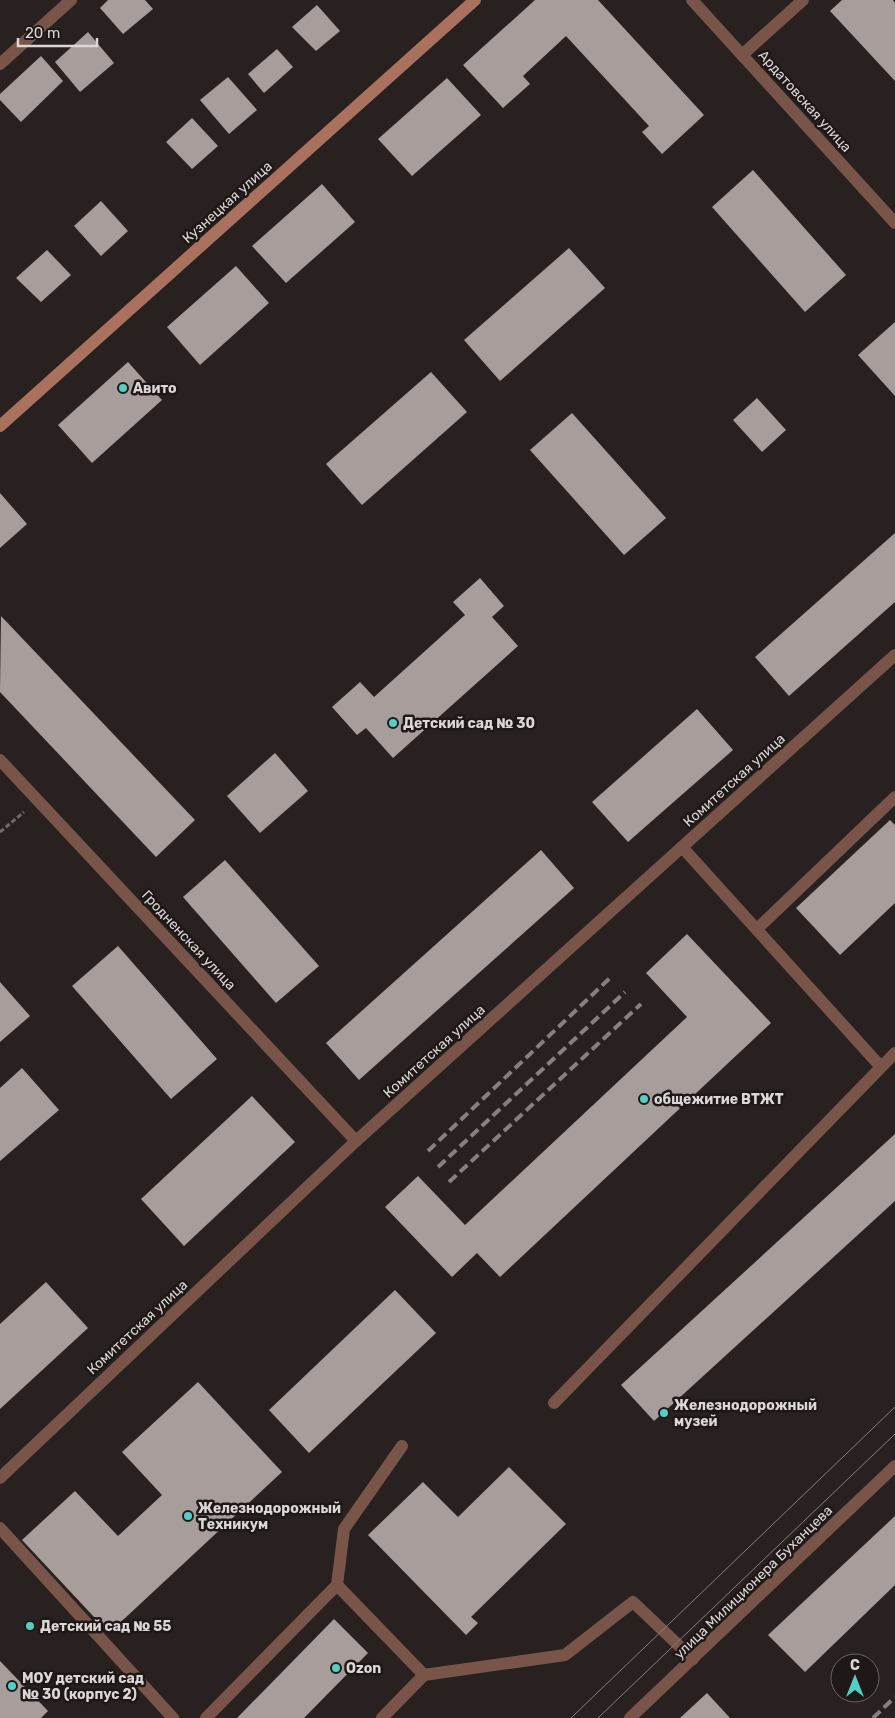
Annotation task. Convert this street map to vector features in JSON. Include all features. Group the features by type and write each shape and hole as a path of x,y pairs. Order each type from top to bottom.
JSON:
{"street":[{"path":"0,64 71,0"},
{"name":"Кузнецкая улица","path":"0,426 475,0"},
{"name":"Ардатовская улица","path":"692,0 895,223"},
{"path":"742,55 803,0"},
{"name":"Комитетская улица","path":"0,1478 356,1141 895,654"},
{"name":"Гродненская улица","path":"0,760 356,1141"},
{"path":"757,929 895,797"},
{"path":"682,847 881,1067"},
{"path":"554,1404 895,1053"},
{"path":"206,1718 337,1585 344,1529 402,1446"},
{"name":"улица Милиционера Буханцева","path":"630,1718 895,1466"},
{"path":"0,1528 173,1718"},
{"path":"337,1585 424,1675"},
{"path":"382,1718 424,1675 565,1655 634,1602 693,1659"}],"path":[{"path":"0,832 37,800"}],"building":[{"path":"108,0 145,0 153,9 123,34 100,8"},
{"path":"535,0 598,0 704,115 662,154 642,132 649,126 566,36 523,76 530,84 503,108 463,65"},
{"path":"842,0 893,0 895,3 895,81 830,11"},
{"path":"317,5 340,31 316,51 292,27"},
{"path":"88,32 114,63 80,92 55,62"},
{"path":"277,49 293,67 264,93 248,74"},
{"path":"41,56 63,81 21,122 0,100 0,94"},
{"path":"228,77 257,110 229,134 200,100"},
{"path":"447,78 481,115 412,176 378,139"},
{"path":"192,118 218,146 192,169 166,142"},
{"path":"753,170 846,275 805,312 712,207"},
{"path":"322,184 355,222 286,283 252,246"},
{"path":"101,201 128,231 101,256 74,226"},
{"path":"569,248 605,288 500,381 464,340"},
{"path":"47,250 71,275 41,302 16,278"},
{"path":"236,266 269,303 200,365 167,327"},
{"path":"895,322 895,396 858,355"},
{"path":"128,362 162,400 92,463 58,425"},
{"path":"431,372 467,412 362,505 326,464"},
{"path":"757,398 786,430 762,452 733,420"},
{"path":"572,413 666,518 624,555 530,450"},
{"path":"0,493 27,524 0,548"},
{"path":"895,533 895,602 789,696 755,657"},
{"path":"480,578 504,606 492,617 518,646 393,758 366,728 357,735 332,707 360,682 374,697 465,615 453,602"},
{"path":"1,616 195,820 156,857 0,692"},
{"path":"697,709 733,750 628,842 592,802"},
{"path":"275,753 308,791 260,833 227,796"},
{"path":"890,820 895,825 895,903 840,955 796,908"},
{"path":"541,850 574,888 359,1080 326,1043"},
{"path":"225,860 319,966 276,1003 183,897"},
{"name":"общежитие ВТЖТ","path":"687,934 771,1023 500,1277 477,1253 452,1277 385,1207 418,1176 465,1225 687,1017 646,973"},
{"path":"118,946 217,1059 171,1099 72,986"},
{"path":"0,982 30,1016 0,1042"},
{"path":"22,1068 59,1110 0,1161 0,1088"},
{"path":"252,1096 295,1142 184,1246 141,1199"},
{"path":"895,1134 895,1201 654,1421 621,1385"},
{"path":"46,1282 88,1328 0,1409 0,1324"},
{"path":"395,1290 436,1333 309,1453 269,1410"},
{"name":"Железнодорожный Техникум","path":"198,1382 282,1472 109,1633 22,1540 75,1491 118,1536 162,1495 122,1452"},
{"path":"509,1467 566,1524 471,1617 478,1623 466,1635 368,1535 423,1482 458,1517"},
{"path":"895,1516 895,1585 805,1672 768,1635"},
{"path":"334,1619 368,1653 304,1718 237,1718"},
{"name":"МОУ детский сад № 30 (корпус 2)","path":"0,1661 48,1711 41,1718 0,1718"},
{"path":"707,1693 730,1718 680,1718"}],"tram line":[{"path":"571,1718 895,1407"},
{"path":"598,1718 895,1434"}],"railway":[{"path":"428,1151 611,977"},
{"path":"438,1167 625,992"},
{"path":"449,1182 641,1004"},
{"path":"873,1718 895,1697"}],"place":[{"name":"Авито","path":"123,388"},
{"name":"Детский сад № 30","path":"393,723"},
{"name":"общежитие ВТЖТ","path":"644,1099"},
{"name":"Железнодорожный музей","path":"664,1413"},
{"name":"Железнодорожный Техникум","path":"188,1516"},
{"name":"Детский сад № 55","path":"30,1626"},
{"name":"Ozon","path":"336,1668"},
{"name":"МОУ детский сад № 30 (корпус 2)","path":"12,1686"}]}
